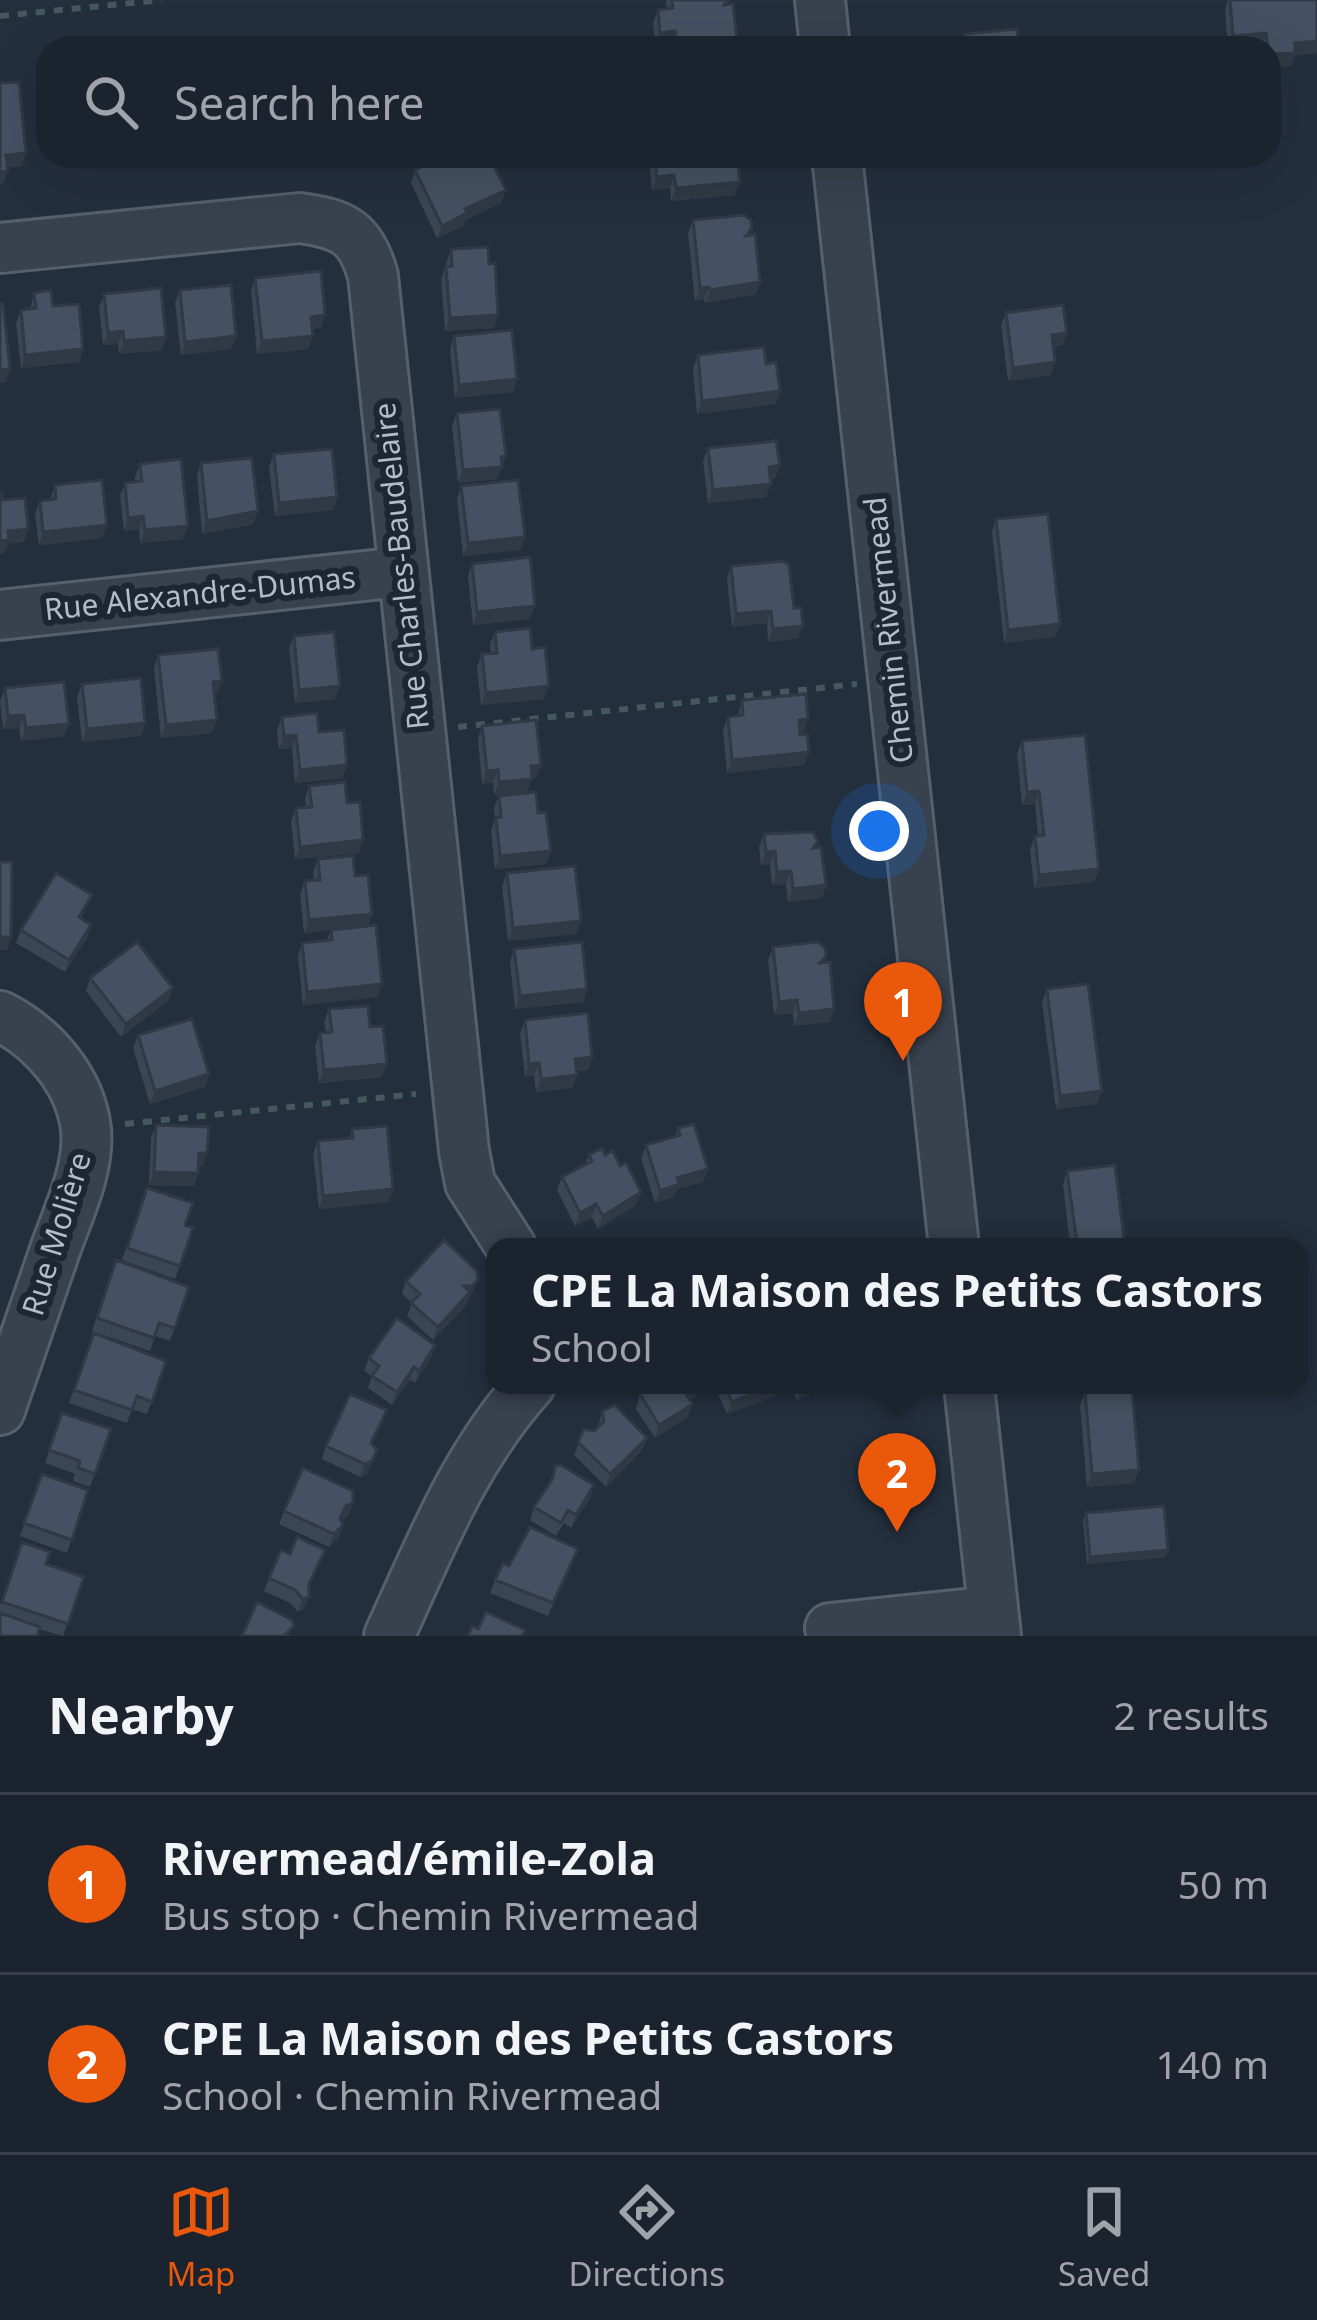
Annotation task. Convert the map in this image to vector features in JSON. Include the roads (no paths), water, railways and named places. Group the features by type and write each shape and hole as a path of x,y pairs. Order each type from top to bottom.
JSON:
{"street":[{"path":"820,0 824,36"},
{"name":"Chemin Rivermead","path":"838,168 953,1238"},
{"name":"Rue Charles-Baudelaire","path":"0,248 300,218 350,232 366,250 373,276 456,1090 470,1184 505,1238"},
{"name":"Rue Alexandre-Dumas","path":"0,615 401,572"},
{"name":"Rue Molière","path":"0,1016 30,1033 51,1054 77,1099 86,1127 78,1184 0,1410"},
{"path":"389,1636 469,1466 523,1394"},
{"path":"830,1628 994,1623 970,1394"}],"place":[{"name":"Rivermead/émile-Zola","path":"903,1061"},
{"name":"CPE La Maison des Petits Castors","path":"897,1532"}]}
